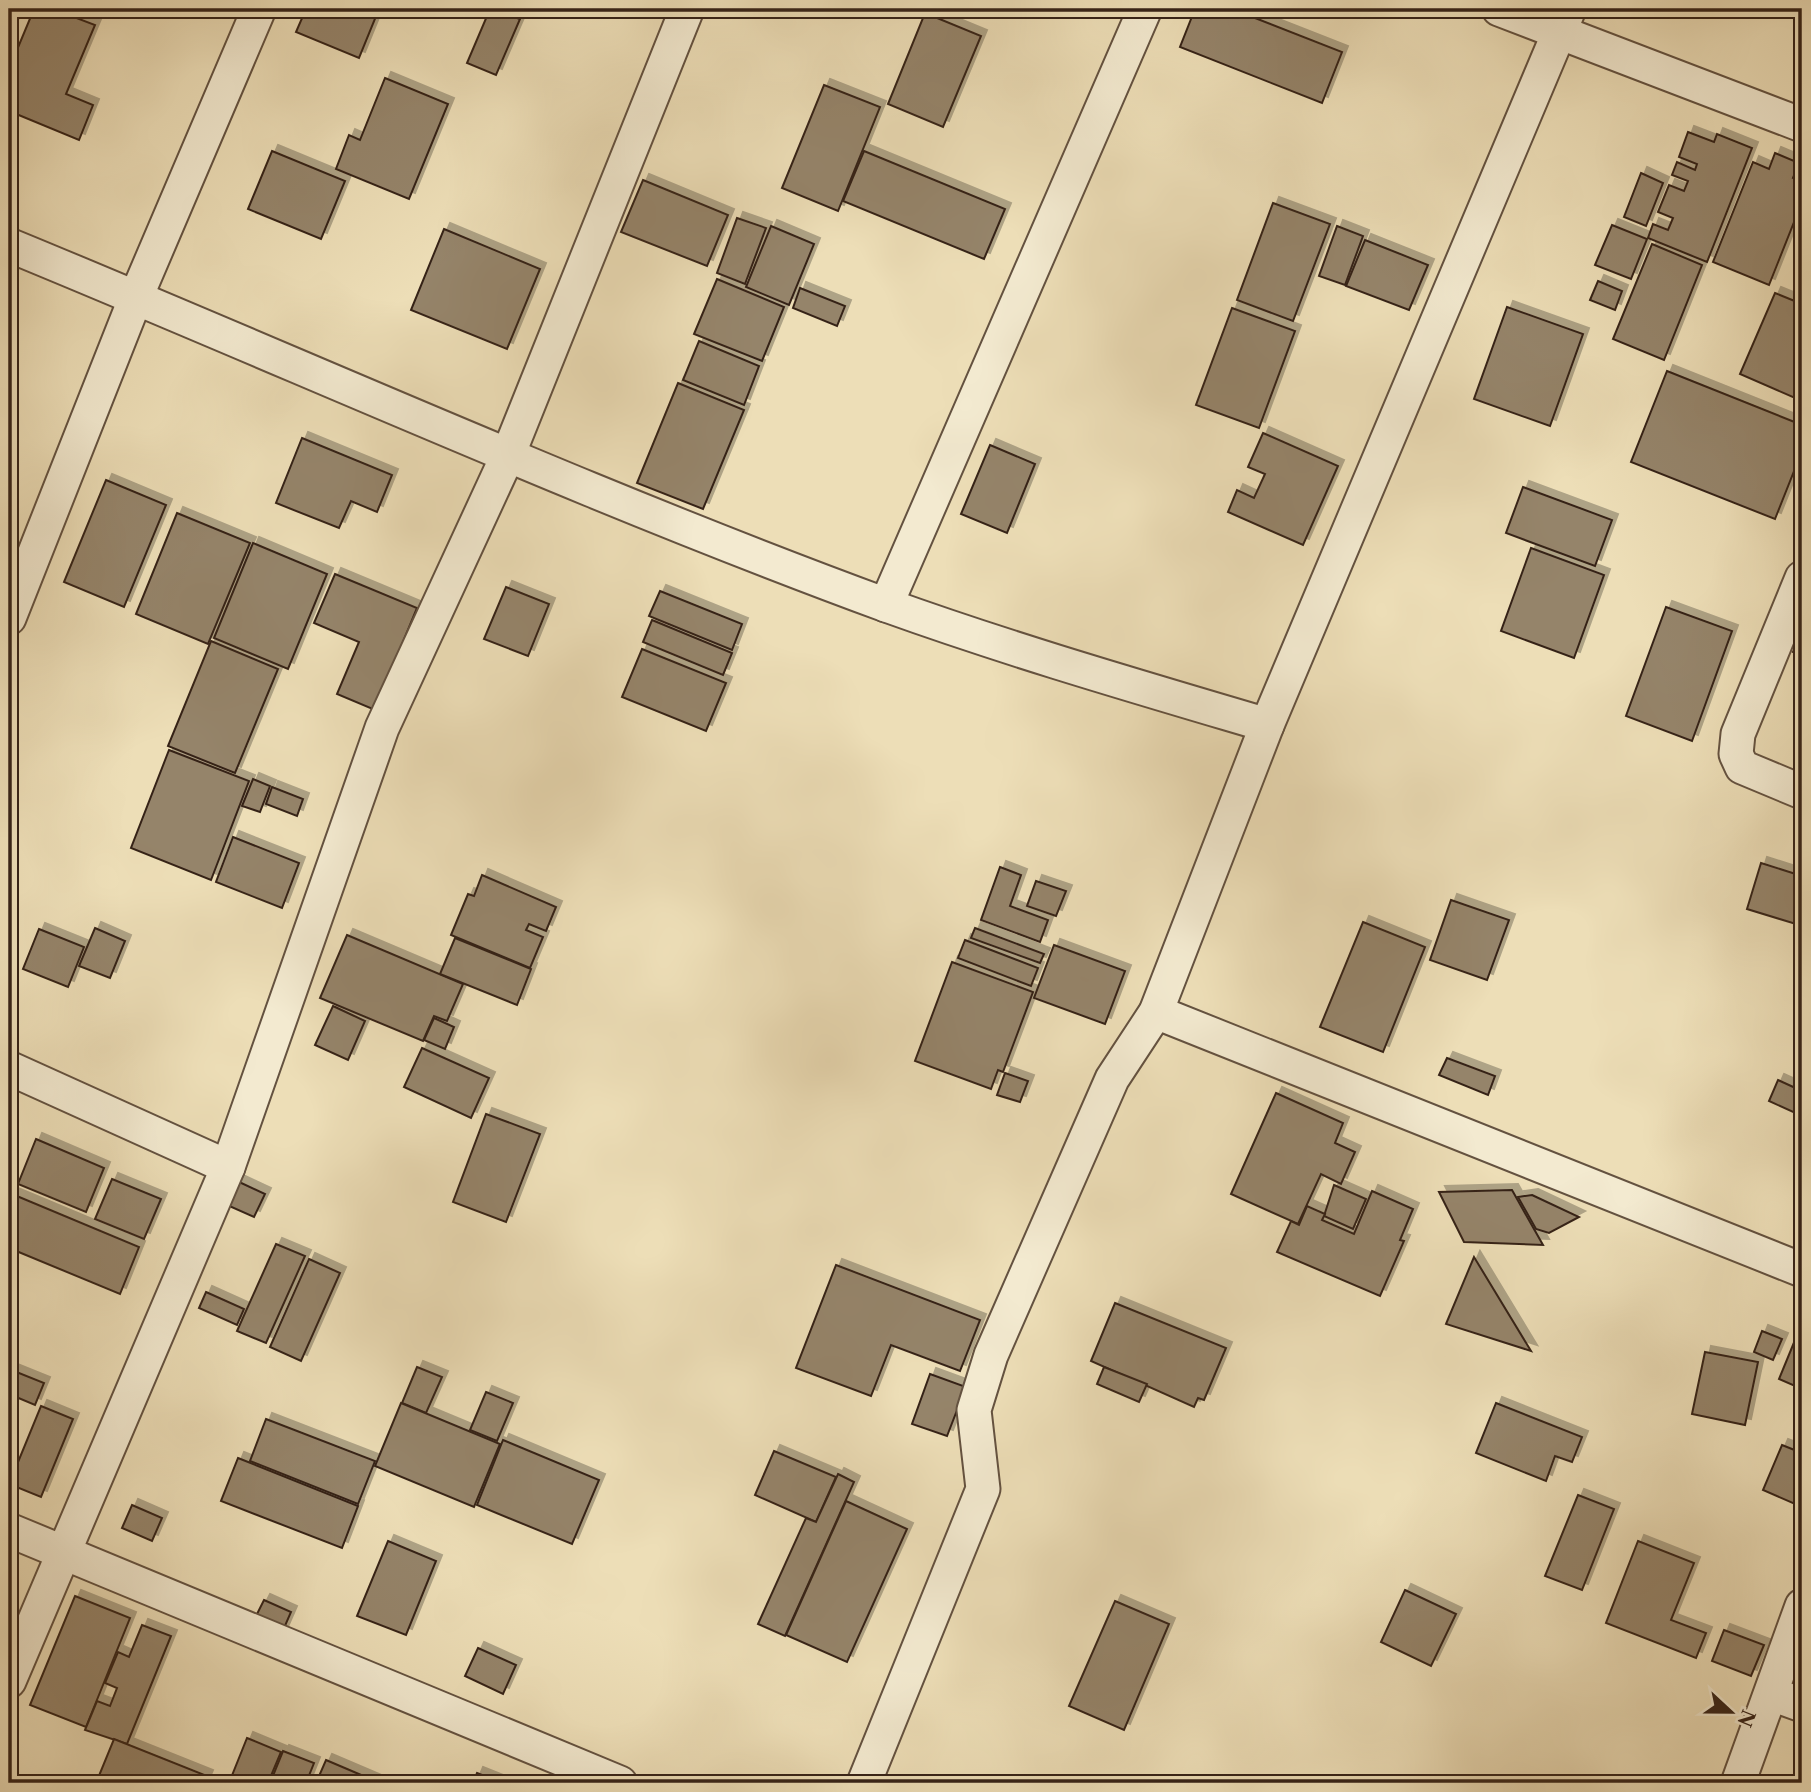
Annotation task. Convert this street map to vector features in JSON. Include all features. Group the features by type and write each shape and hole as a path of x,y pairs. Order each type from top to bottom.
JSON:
{"street":[{"path":"9,618 136,297 259,9"},
{"path":"9,1681 228,1167 382,728 508,455 687,9"},
{"path":"886,604 1144,9"},
{"path":"1499,9 1563,20 1802,125"},
{"path":"864,1783 983,1489 974,1410 991,1355 1112,1079 1156,1012 1267,725 1563,20"},
{"path":"9,245 508,455 886,604 1070,667 1267,725"},
{"path":"1802,578 1738,734 1736,754 1742,767 1802,792"},
{"path":"1156,1012 1802,1270"},
{"path":"9,1068 228,1167"},
{"path":"9,1530 620,1783"},
{"path":"1738,1783 1787,1699 1802,1606"}],"building":[{"path":"9,9 19,9 12,26 9,24"},
{"path":"34,9 53,9 95,25 66,94 93,105 79,140 9,111 9,69"},
{"path":"306,9 379,9 359,58 296,32"},
{"path":"490,9 520,19 496,75 467,63"},
{"path":"1195,9 1232,9 1342,52 1322,103 1180,47"},
{"path":"925,13 981,36 943,127 888,104"},
{"path":"385,78 448,104 409,199 336,169 349,135 360,140"},
{"path":"824,85 880,107 838,211 782,188"},
{"path":"1688,132 1714,142 1717,134 1752,148 1707,262 1648,238 1653,224 1668,230 1673,218 1658,212 1669,185 1684,191 1688,181 1672,175 1677,162 1695,170 1697,164 1679,157"},
{"path":"272,151 345,181 321,239 248,209"},
{"path":"864,151 1005,209 984,259 843,201"},
{"path":"1775,153 1799,163 1793,178 1802,181 1802,202 1769,285 1713,262 1753,162 1769,169"},
{"path":"1641,173 1663,183 1646,226 1624,217"},
{"path":"643,180 728,215 707,266 621,232"},
{"path":"1273,203 1330,224 1293,321 1237,300"},
{"path":"737,218 766,228 745,284 717,273"},
{"path":"1612,225 1647,239 1631,279 1595,265"},
{"path":"771,226 814,244 789,305 746,287"},
{"path":"1337,226 1363,236 1345,285 1319,276"},
{"path":"444,229 540,269 507,349 411,310"},
{"path":"1365,240 1428,265 1409,310 1346,286"},
{"path":"1652,244 1702,265 1664,360 1613,339"},
{"path":"717,279 784,307 762,361 694,334"},
{"path":"1598,281 1622,291 1615,310 1590,300"},
{"path":"800,288 845,306 837,326 793,308"},
{"path":"1775,293 1802,304 1802,401 1740,374"},
{"path":"1507,307 1583,334 1550,426 1474,399"},
{"path":"1232,308 1295,331 1259,428 1196,405"},
{"path":"699,341 759,366 744,405 683,380"},
{"path":"1667,371 1802,425 1802,451 1775,519 1631,462"},
{"path":"678,383 744,410 703,509 637,483"},
{"path":"1263,433 1338,466 1303,545 1228,512 1237,490 1254,498 1265,474 1248,467"},
{"path":"302,438 392,475 377,512 351,501 339,528 276,503"},
{"path":"990,445 1035,464 1007,533 961,514"},
{"path":"106,480 166,505 124,607 64,582"},
{"path":"1523,487 1612,520 1595,566 1506,533"},
{"path":"177,513 250,543 208,644 136,614"},
{"path":"253,543 327,574 288,669 214,638"},
{"path":"1531,548 1604,575 1574,658 1501,631"},
{"path":"335,574 417,608 375,710 337,694 359,642 314,623"},
{"path":"506,587 549,604 528,656 484,639"},
{"path":"660,591 742,624 732,650 649,616"},
{"path":"1666,607 1732,631 1692,741 1626,716"},
{"path":"652,620 732,653 723,675 643,642"},
{"path":"1802,631 1802,656 1793,652"},
{"path":"211,641 278,669 235,773 168,746"},
{"path":"642,649 726,683 706,731 622,697"},
{"path":"169,750 249,781 211,880 131,848"},
{"path":"253,779 270,786 260,812 242,806"},
{"path":"272,787 303,799 297,816 266,804"},
{"path":"233,837 299,863 282,908 216,882"},
{"path":"1761,863 1802,876 1802,902 1796,924 1747,909"},
{"path":"1000,867 1021,875 1010,906 1048,920 1040,942 981,920"},
{"path":"482,875 556,907 546,931 529,924 526,930 543,937 530,968 451,935 468,894 474,896"},
{"path":"1036,881 1066,891 1056,916 1027,906"},
{"path":"1451,900 1509,920 1487,980 1430,960"},
{"path":"1363,922 1425,947 1383,1052 1320,1027"},
{"path":"95,928 125,941 110,978 79,966"},
{"path":"975,928 1044,954 1040,963 971,938"},
{"path":"39,929 84,947 68,987 23,969"},
{"path":"347,935 463,984 447,1021 434,1016 423,1041 320,998"},
{"path":"455,938 531,969 517,1005 440,974"},
{"path":"965,940 1038,968 1031,986 958,958"},
{"path":"1054,945 1125,971 1105,1024 1034,998"},
{"path":"952,962 1033,992 1003,1072 998,1070 991,1089 915,1061"},
{"path":"333,1006 365,1021 348,1060 315,1045"},
{"path":"434,1018 454,1027 445,1049 424,1040"},
{"path":"422,1048 489,1078 471,1118 404,1087"},
{"path":"1447,1058 1495,1076 1488,1095 1439,1075"},
{"path":"1005,1073 1028,1081 1020,1102 997,1095"},
{"path":"1778,1080 1802,1091 1802,1116 1769,1101"},
{"path":"1276,1093 1343,1123 1335,1143 1355,1152 1341,1184 1321,1174 1298,1224 1231,1194"},
{"path":"486,1114 540,1134 506,1222 453,1202"},
{"path":"36,1139 104,1168 86,1212 18,1184"},
{"path":"112,1179 161,1199 144,1239 95,1219"},
{"path":"237,1181 265,1194 254,1217 227,1205"},
{"path":"1334,1185 1366,1199 1353,1229 1324,1216"},
{"path":"1512,1190 1543,1245 1464,1242 1439,1192"},
{"path":"1372,1191 1413,1209 1400,1240 1404,1241 1380,1296 1277,1252 1291,1221 1299,1225 1307,1206 1325,1214 1322,1220 1354,1234"},
{"path":"12,1194 139,1247 120,1294 9,1248 9,1202"},
{"path":"1532,1195 1579,1217 1549,1233 1536,1229 1518,1197"},
{"path":"276,1244 305,1256 266,1343 237,1331"},
{"path":"1474,1257 1531,1351 1446,1324"},
{"path":"309,1259 340,1273 301,1361 270,1347"},
{"path":"836,1265 980,1320 960,1371 891,1345 871,1396 796,1368"},
{"path":"206,1292 244,1309 237,1325 199,1308"},
{"path":"1115,1303 1226,1348 1204,1400 1198,1398 1194,1407 1091,1361"},
{"path":"1802,1323 1802,1389 1779,1379"},
{"path":"1762,1331 1782,1339 1773,1360 1754,1352"},
{"path":"1705,1352 1758,1362 1745,1425 1692,1414"},
{"path":"417,1367 442,1377 426,1413 402,1403"},
{"path":"1104,1367 1147,1384 1139,1402 1097,1384"},
{"path":"9,1369 44,1383 35,1405 9,1394"},
{"path":"930,1374 966,1387 947,1436 912,1424"},
{"path":"486,1392 513,1403 497,1441 470,1430"},
{"path":"401,1403 500,1444 474,1507 375,1466"},
{"path":"1496,1403 1582,1437 1572,1462 1555,1456 1546,1481 1476,1453"},
{"path":"41,1406 73,1419 41,1497 9,1484"},
{"path":"266,1419 375,1461 358,1504 250,1461"},
{"path":"503,1440 599,1480 572,1544 477,1505"},
{"path":"1782,1445 1802,1453 1802,1507 1763,1490"},
{"path":"774,1451 836,1477 816,1522 755,1495"},
{"path":"238,1458 358,1506 342,1548 221,1501"},
{"path":"838,1474 854,1482 785,1636 758,1624 806,1518 816,1522"},
{"path":"1578,1495 1614,1509 1582,1590 1545,1576"},
{"path":"846,1501 907,1529 847,1662 786,1635"},
{"path":"132,1505 162,1518 152,1541 122,1528"},
{"path":"388,1541 436,1561 406,1635 357,1616"},
{"path":"1638,1541 1694,1563 1671,1620 1706,1633 1696,1658 1606,1623"},
{"path":"1405,1590 1456,1614 1431,1666 1381,1642"},
{"path":"75,1596 130,1618 86,1727 30,1705"},
{"path":"264,1600 291,1612 281,1635 253,1622"},
{"path":"1115,1601 1169,1624 1124,1730 1069,1706"},
{"path":"142,1625 171,1636 127,1744 85,1730 97,1701 110,1706 117,1688 105,1683 118,1652 129,1657"},
{"path":"1724,1630 1764,1645 1751,1676 1712,1661"},
{"path":"478,1648 516,1665 503,1694 465,1676"},
{"path":"247,1738 281,1752 268,1783 229,1783"},
{"path":"114,1739 207,1776 204,1783 96,1783"},
{"path":"283,1751 314,1763 306,1783 270,1783"},
{"path":"326,1760 380,1783 316,1783"},
{"path":"477,1773 502,1783 473,1783"}]}
